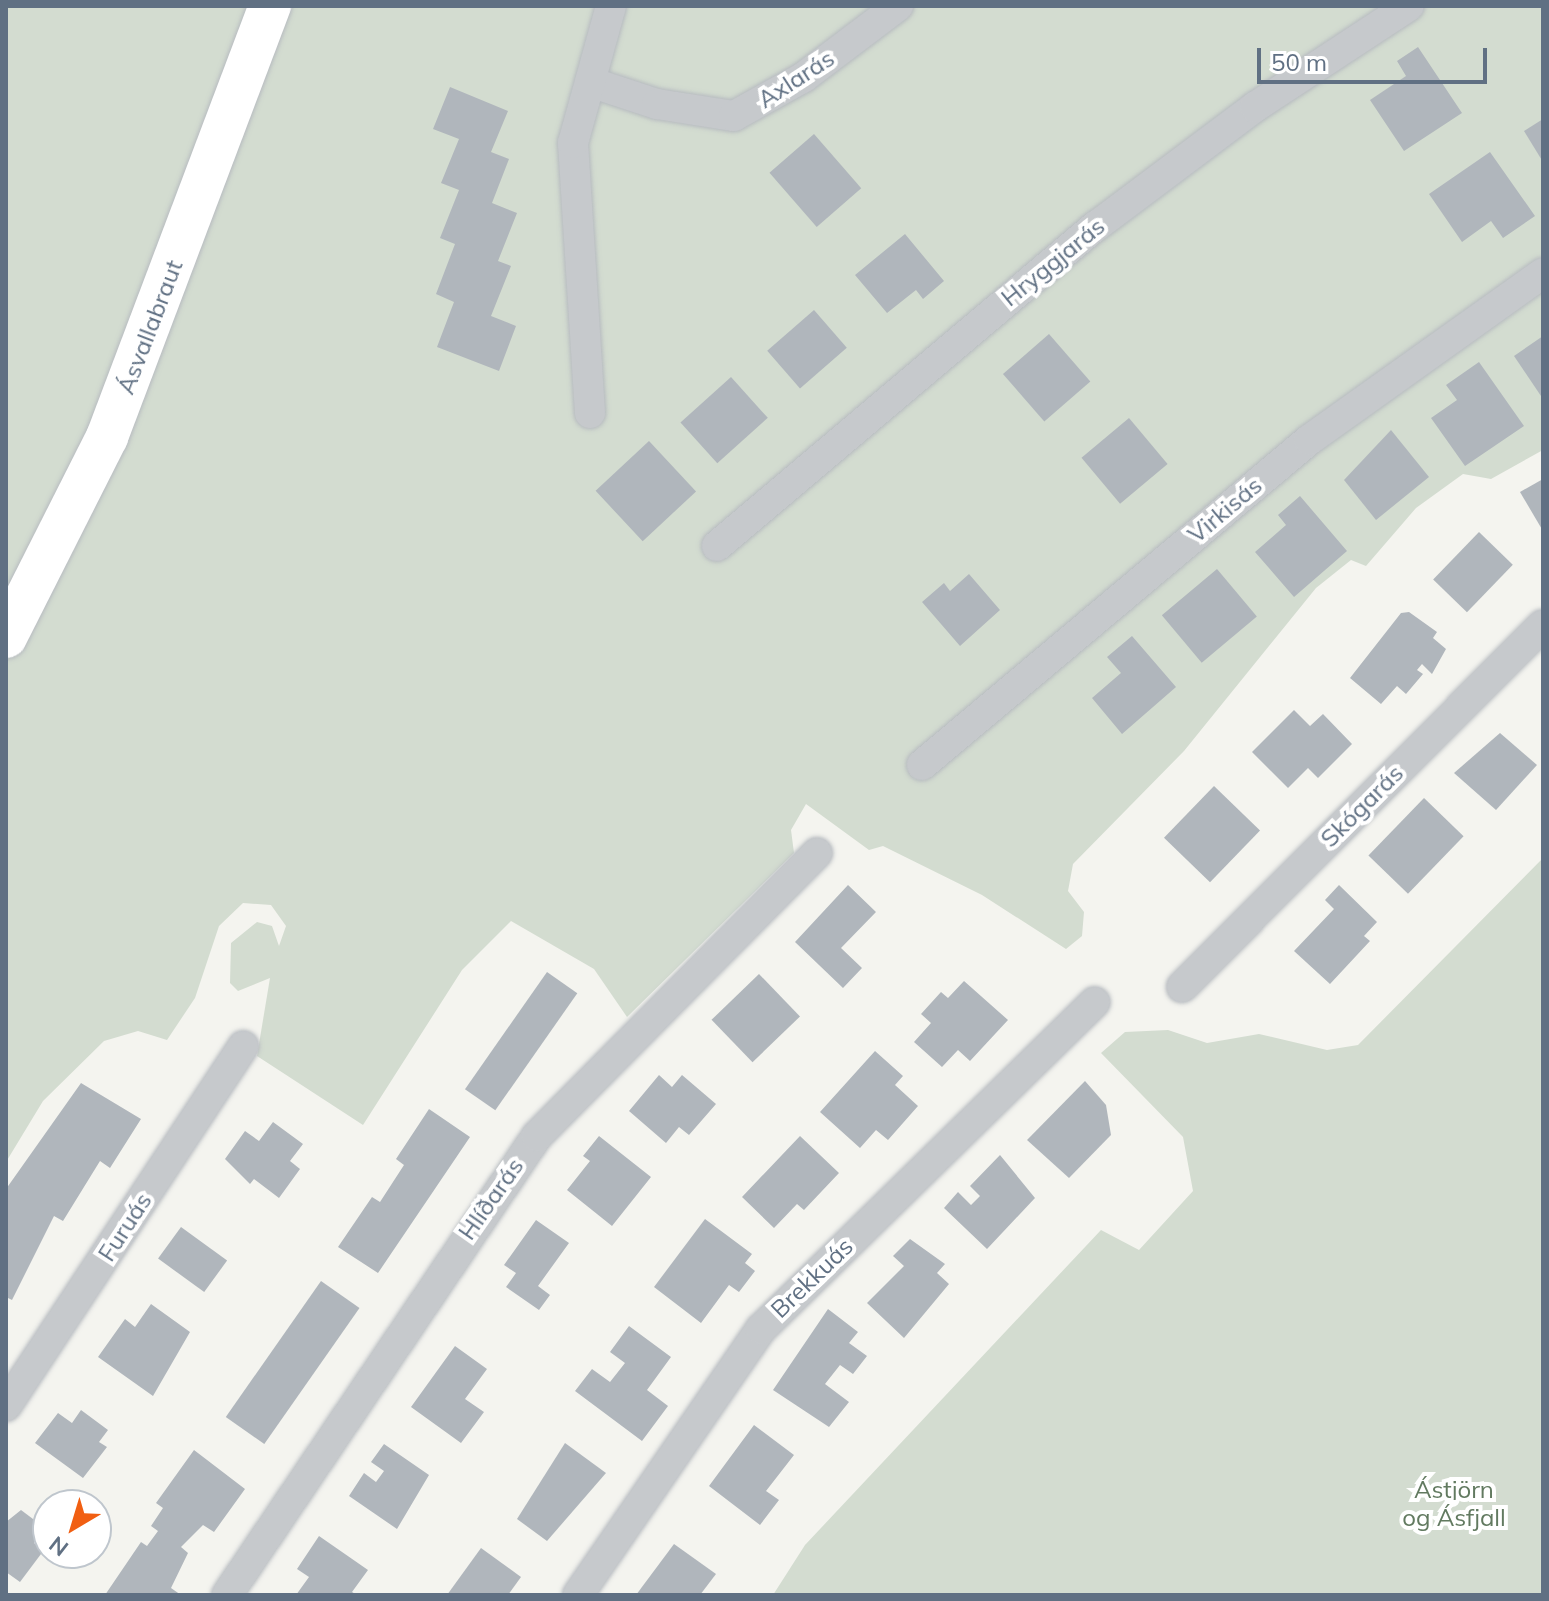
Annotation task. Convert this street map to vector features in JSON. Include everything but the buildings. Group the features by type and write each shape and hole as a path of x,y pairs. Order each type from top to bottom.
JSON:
{"main road":[{"name":"Ásvallabraut","path":"6,637 107,437 270,6"}],"street":[{"path":"590,413 573,143 611,6"},
{"name":"Axlarás","path":"590,82 657,104 734,116 804,77 898,6"},
{"name":"Hryggjarás","path":"717,546 1095,227 1255,107 1409,6"},
{"name":"Virkisás","path":"922,765 1309,440 1543,273"},
{"name":"Skógarás","path":"1182,987 1543,625"},
{"name":"Hlíðarás","path":"227,1595 537,1136 817,853"},
{"name":"Brekkuás","path":"578,1595 761,1329 1095,1002"},
{"name":"Furuás","path":"6,1406 243,1046"}],"green space":[{"path":"6,6 1543,6 1543,450 1491,479 1463,474 1416,508 1366,566 1351,560 1316,588 1184,751 1073,864 1068,891 1084,912 1082,936 1066,949 982,895 883,846 869,850 806,804 791,830 794,853 627,1017 594,969 511,921 462,970 363,1125 257,1056 270,978 238,991 230,983 231,943 257,922 272,926 279,946 286,926 271,905 243,903 219,926 195,998 167,1040 138,1031 104,1041 43,1101 6,1162"},
{"name":"Ástjörn og Ásfjall","path":"1543,858 1543,1595 773,1595 805,1545 1101,1230 1139,1250 1193,1191 1183,1137 1101,1053 1125,1032 1168,1030 1207,1043 1259,1034 1327,1050 1358,1045"}]}
